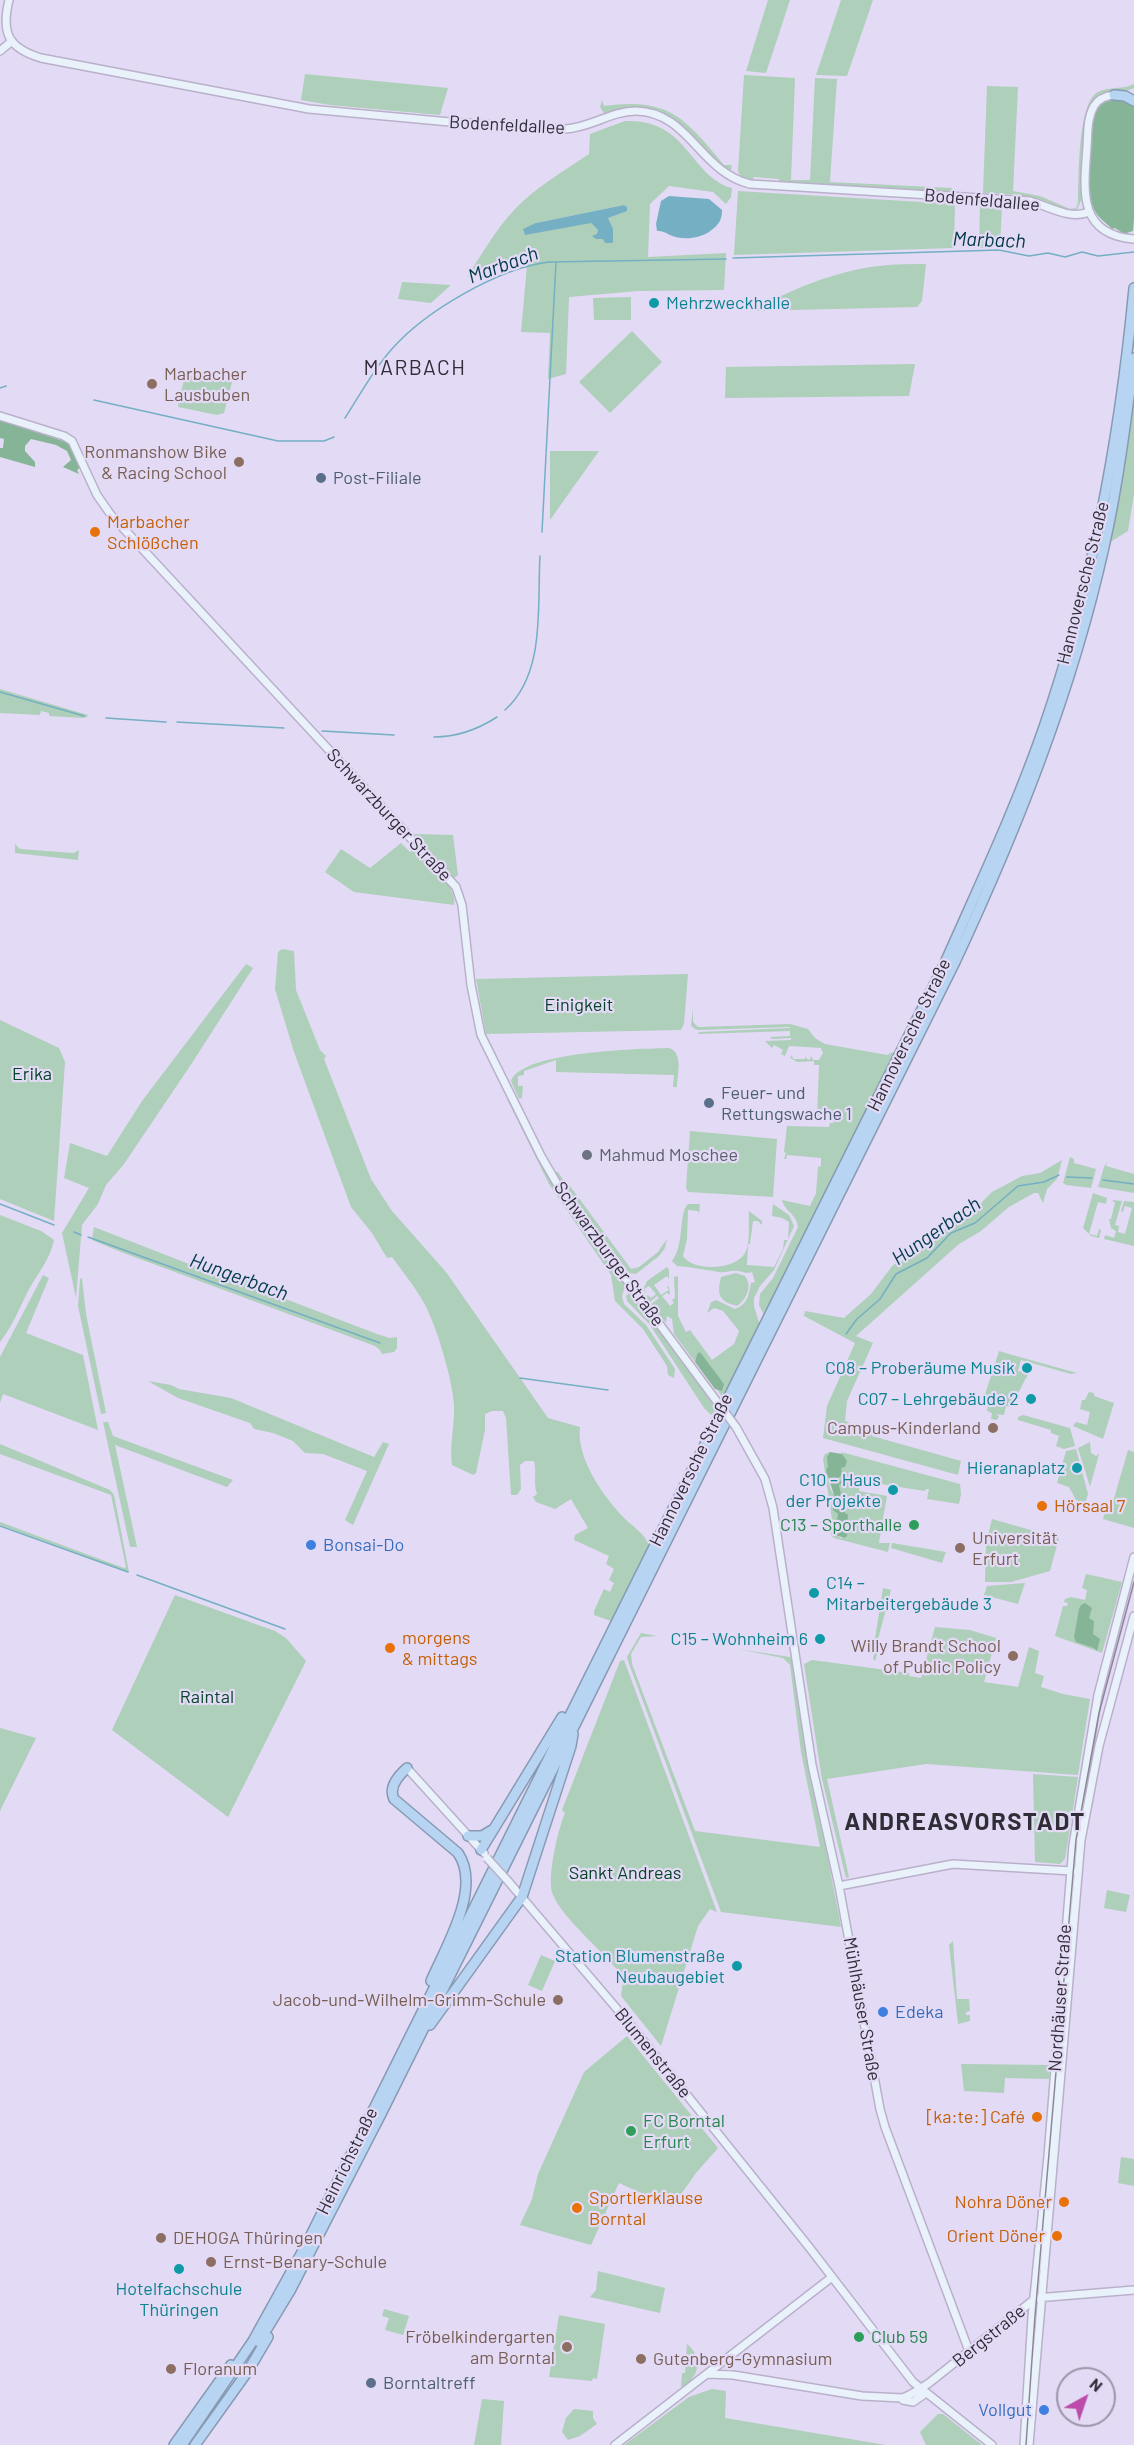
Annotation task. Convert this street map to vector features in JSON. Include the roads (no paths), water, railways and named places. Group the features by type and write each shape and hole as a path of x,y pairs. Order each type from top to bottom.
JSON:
{"highway":[{"path":"1114,95 1134,90"},
{"path":"1114,95 1125,96 1134,101"},
{"name":"Hannoversche Straße","path":"501,1874 578,1696 944,964 1016,801 1045,725 1078,615 1094,548 1118,426 1134,288"},
{"name":"Hannoversche Straße","path":"501,1874 984,900 1049,739 1094,591 1120,454 1134,358"},
{"path":"484,1854 494,1829 570,1704 578,1696"},
{"path":"416,2044 522,1897 571,1746 573,1726"},
{"path":"406,1767 395,1781 391,1794 394,1799 459,1853 465,1862 468,1878 463,1904 425,1997 426,2005"},
{"path":"468,1836 482,1836 494,1829"},
{"name":"Heinrichstraße","path":"182,2445 269,2320 426,2005 501,1874"},
{"name":"Heinrichstraße","path":"187,2445 269,2320 317,2241 501,1874"},
{"path":"174,2445 269,2320 273,2329 248,2371 195,2445"}],"street":[{"path":"0,51 12,41 5,23 9,0"},
{"name":"Bodenfeldallee","path":"12,41 21,50 41,58 309,109 450,122 565,129 576,128 623,112 648,113 676,125 728,176 750,184 1020,200 1045,205 1073,215 1089,212"},
{"path":"1114,95 1098,101 1090,118 1084,184 1089,212 1104,230 1117,237 1133,239"},
{"name":"Schwarzburger Straße","path":"0,416 68,438 77,447 97,495 111,515 456,887 462,905 481,1035 541,1156 564,1194 736,1427 765,1479 773,1508 797,1656"},
{"name":"Nordhäuser Straße","path":"1024,2445 1074,1871 1098,1695 1134,1557"},
{"name":"Nordhäuser Straße","path":"1074,1871 1099,1746 1134,1616"},
{"name":"Mühlhäuser Straße","path":"797,1656 814,1773 839,1886 880,2109 969,2351"},
{"name":"Blumenstraße","path":"406,1767 522,1897 636,2032 919,2387 992,2445"},
{"path":"839,1886 953,1864 1074,1871"},
{"path":"615,2445 832,2277"},
{"name":"Bergstraße","path":"895,2399 908,2397 919,2387 927,2384 1037,2298 1134,2290"},
{"name":"Nordhäuser Straße","path":"1029,2445 1037,2298"},
{"path":"708,2374 733,2375 913,2402 926,2392"}],"water":[{"path":"669,196 709,199 722,210 720,221 709,232 696,237 680,238 657,231 656,224 661,201"},
{"path":"624,205 627,211 608,218 613,229 613,243 605,243 603,239 596,239 592,236 597,234 598,230 591,223 525,235 523,229 536,223"}],"waterway":[{"name":"Marbach","path":"733,258 999,250 1029,256 1048,253 1065,257 1082,252 1098,256 1134,252"},
{"name":"Marbach","path":"345,418 378,366 406,335 443,307 486,282 529,266 549,262 726,259"},
{"path":"542,532 556,262"},
{"name":"Marbach","path":"0,388 6,386"},
{"name":"Marbach","path":"94,400 278,441 324,441 334,437"},
{"path":"505,710 518,695 527,678 533,658 537,638 540,556"},
{"path":"0,692 84,716"},
{"path":"434,737 467,732 497,717"},
{"path":"106,718 166,722"},
{"path":"177,722 284,728"},
{"path":"322,731 394,735"},
{"name":"Hungerbach","path":"846,1334 857,1319 880,1299 896,1274 927,1258 951,1233 975,1223 1018,1186 1044,1182 1059,1175"},
{"name":"Hungerbach","path":"1067,1177 1092,1178"},
{"name":"Hungerbach","path":"1103,1180 1134,1184"},
{"name":"Hungerbach","path":"0,1204 54,1225"},
{"name":"Hungerbach","path":"74,1232 81,1235"},
{"name":"Hungerbach","path":"88,1237 380,1343"},
{"name":"Hungerbach","path":"520,1378 608,1390"},
{"path":"0,1526 128,1572"},
{"path":"137,1575 285,1629"}],"tram line":[{"path":"1026,2445 1076,1840 1099,1713 1134,1582"}],"place":[{"name":"Mehrzweckhalle","path":"654,303"},
{"name":"Marbacher Lausbuben","path":"152,384"},
{"name":"Ronmanshow Bike & Racing School","path":"239,462"},
{"name":"Post-Filiale","path":"321,478"},
{"name":"Marbacher Schlößchen","path":"95,532"},
{"name":"Feuer- und Rettungswache 1","path":"709,1103"},
{"name":"Mahmud Moschee","path":"587,1155"},
{"name":"C08 – Proberäume Musik","path":"1027,1368"},
{"name":"C07 – Lehrgebäude 2","path":"1031,1399"},
{"name":"Campus-Kinderland","path":"993,1428"},
{"name":"Hieranaplatz","path":"1077,1468"},
{"name":"C10 – Haus der Projekte","path":"893,1490"},
{"name":"Hörsaal 7","path":"1042,1506"},
{"name":"C13 – Sporthalle","path":"914,1525"},
{"name":"Bonsai-Do","path":"311,1545"},
{"name":"Universität Erfurt","path":"960,1548"},
{"name":"C14 – Mitarbeitergebäude 3","path":"814,1593"},
{"name":"C15 – Wohnheim 6","path":"820,1639"},
{"name":"morgens & mittags","path":"390,1648"},
{"name":"Willy Brandt School of Public Policy","path":"1013,1656"},
{"name":"Station Blumenstraße Neubaugebiet","path":"737,1966"},
{"name":"Jacob-und-Wilhelm-Grimm-Schule","path":"558,2000"},
{"name":"Edeka","path":"883,2012"},
{"name":"[ka:te:] Café","path":"1037,2117"},
{"name":"FC Borntal Erfurt","path":"631,2131"},
{"name":"Nohra Döner","path":"1064,2202"},
{"name":"Sportlerklause Borntal","path":"577,2208"},
{"name":"Orient Döner","path":"1057,2236"},
{"name":"DEHOGA Thüringen","path":"161,2238"},
{"name":"Ernst-Benary-Schule","path":"211,2262"},
{"name":"Hotelfachschule Thüringen","path":"179,2269"},
{"name":"Club 59","path":"859,2337"},
{"name":"Fröbelkindergarten am Borntal","path":"567,2347"},
{"name":"Gutenberg-Gymnasium","path":"641,2359"},
{"name":"Floranum","path":"171,2369"},
{"name":"Borntaltreff","path":"371,2383"},
{"name":"Vollgut","path":"1044,2410"}],"district":[{"name":"MARBACH","path":"415,368"},
{"name":"ANDREASVORSTADT","path":"965,1822"}],"park label":[{"name":"Einigkeit","path":"579,1005"},
{"name":"Erika","path":"32,1074"},
{"name":"Raintal","path":"207,1697"},
{"name":"Sankt Andreas","path":"625,1873"}]}
